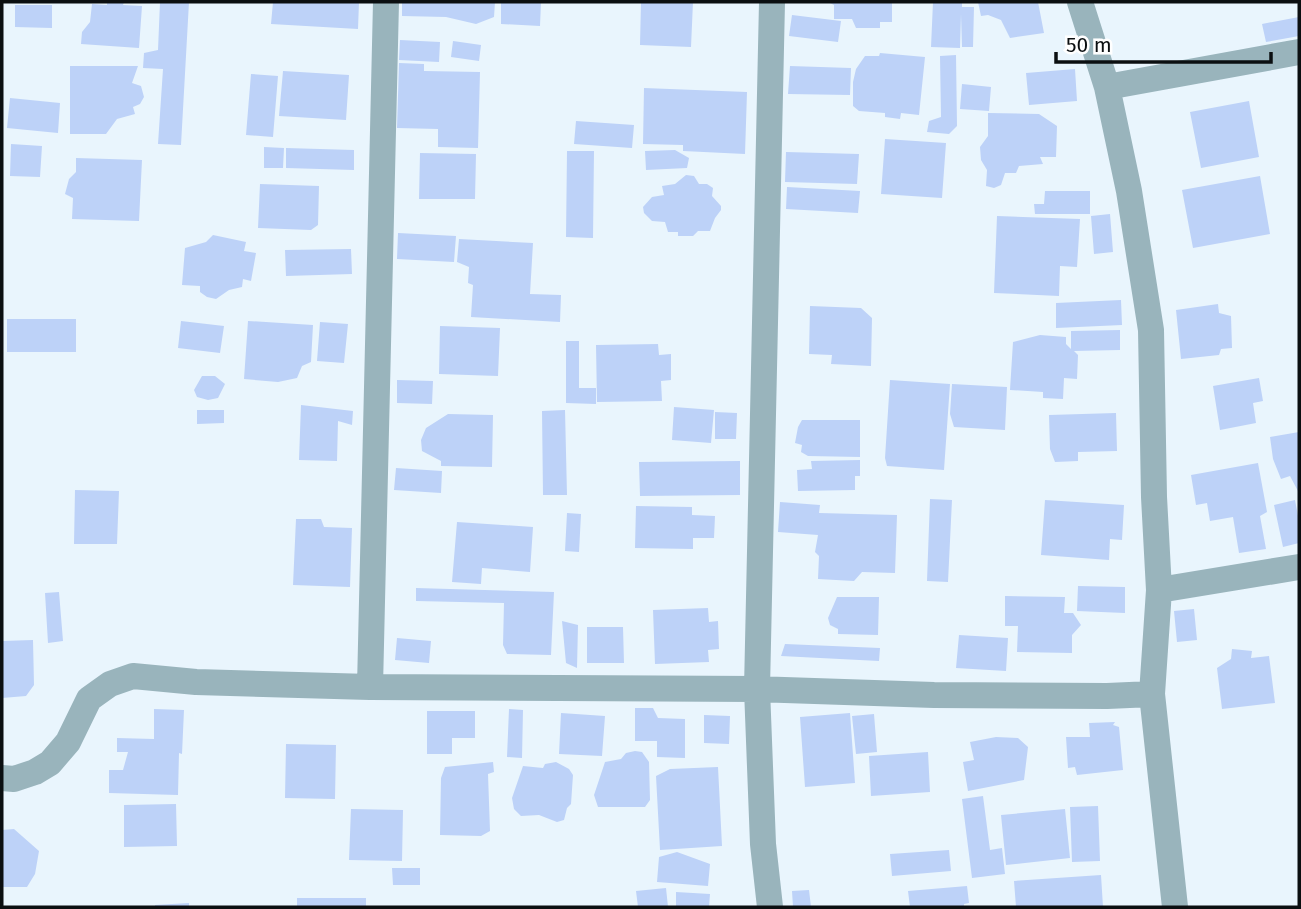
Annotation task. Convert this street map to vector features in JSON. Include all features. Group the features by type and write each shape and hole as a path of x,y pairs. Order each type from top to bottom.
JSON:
{"street":[{"path":"370,687 386,2"},
{"path":"770,907 763,844 757,689 772,2"},
{"path":"1080,2 1107,87 1129,191 1151,330 1154,497 1159,590 1152,694 1175,907"},
{"path":"1107,87 1299,52"},
{"path":"1159,590 1299,568"},
{"path":"2,778 14,779 35,772 50,763 68,742 89,698 110,684 133,676 196,682 370,687 757,689 934,695 1152,694"}],"building":[{"path":"107,2 142,6 139,48 81,44 82,32 90,22 92,4 107,5"},
{"path":"160,2 189,2 181,145 158,144 163,69 143,68 144,53 158,50"},
{"path":"273,2 359,2 358,29 271,24"},
{"path":"402,2 495,2 494,17 476,24 446,17 402,16"},
{"path":"501,2 541,2 540,26 501,24"},
{"path":"641,2 693,2 691,47 640,45"},
{"path":"828,2 892,2 892,22 880,22 880,28 856,28 852,19 834,19 834,5"},
{"path":"933,2 962,2 962,7 974,7 973,47 962,47 961,14 960,48 931,47"},
{"path":"978,2 1038,2 1044,33 1010,38 1001,20 988,15 981,16"},
{"path":"15,5 52,5 52,28 15,27"},
{"path":"792,15 841,21 838,42 789,36"},
{"path":"1299,17 1299,36 1266,42 1262,24"},
{"path":"400,40 440,42 439,62 399,60"},
{"path":"453,41 481,45 479,61 451,57"},
{"path":"880,53 925,57 919,115 901,113 900,119 885,117 885,113 859,111 853,106 856,69 865,56 879,56"},
{"path":"956,55 957,126 949,134 927,132 929,121 941,117 940,56"},
{"path":"399,63 424,64 424,71 480,72 478,148 438,147 438,129 397,128"},
{"path":"70,66 138,66 132,83 141,86 144,97 140,104 133,107 135,114 117,119 106,134 70,134"},
{"path":"790,66 851,68 850,95 788,94"},
{"path":"1075,69 1077,101 1029,105 1026,73"},
{"path":"283,71 349,75 346,120 279,116"},
{"path":"251,74 278,76 273,137 246,135"},
{"path":"962,84 991,87 989,111 960,109"},
{"path":"644,88 747,92 745,154 683,151 683,145 643,144"},
{"path":"10,98 60,103 58,133 7,128"},
{"path":"1249,101 1259,157 1201,168 1190,112"},
{"path":"988,113 1039,114 1057,126 1056,157 1040,157 1043,164 1019,166 1016,173 1005,173 1001,185 994,188 986,186 987,170 981,160 980,147 988,136"},
{"path":"576,121 634,125 632,148 574,144"},
{"path":"885,139 946,143 942,198 881,194"},
{"path":"11,144 42,146 40,177 10,176"},
{"path":"264,147 284,148 283,168 264,168"},
{"path":"286,148 354,150 354,170 286,168"},
{"path":"675,150 689,158 687,168 646,170 645,151"},
{"path":"567,151 594,151 593,238 566,237"},
{"path":"786,152 859,154 857,184 785,182"},
{"path":"420,153 476,154 475,199 419,199"},
{"path":"76,158 142,160 139,221 72,219 73,198 65,194 69,179 76,172"},
{"path":"686,175 694,176 699,184 707,184 713,188 712,196 721,206 721,210 710,231 698,231 693,236 678,236 678,232 668,232 665,222 652,221 644,213 643,207 652,197 664,195 662,186 675,184"},
{"path":"1260,176 1270,234 1193,248 1182,190"},
{"path":"260,184 319,186 318,225 311,230 258,228"},
{"path":"787,187 860,191 858,213 786,209"},
{"path":"1045,191 1090,191 1090,214 1035,214 1034,204 1044,204"},
{"path":"1110,214 1113,252 1094,254 1091,216"},
{"path":"997,216 1080,219 1077,267 1060,266 1059,296 994,293"},
{"path":"398,233 456,236 454,262 397,259"},
{"path":"213,235 246,242 244,251 256,253 251,281 243,279 242,287 229,290 216,299 200,292 200,286 182,285 185,248 206,242"},
{"path":"459,239 533,243 530,294 561,295 560,322 471,317 473,285 468,283 469,267 457,262"},
{"path":"351,249 352,274 286,276 285,250"},
{"path":"1121,300 1122,325 1056,328 1056,303"},
{"path":"1218,304 1219,313 1231,316 1232,348 1221,349 1219,355 1181,359 1176,310"},
{"path":"810,306 861,308 872,318 871,366 831,364 832,355 809,354"},
{"path":"7,319 76,319 76,352 7,352"},
{"path":"181,321 224,326 220,353 178,348"},
{"path":"248,321 313,325 311,362 302,366 297,378 278,382 244,379"},
{"path":"320,322 348,324 344,363 317,361"},
{"path":"440,326 500,328 498,376 439,374"},
{"path":"1120,330 1120,350 1074,351 1078,355 1077,379 1064,378 1063,399 1043,398 1043,392 1010,390 1013,342 1040,335 1066,337 1066,344 1071,349 1071,331"},
{"path":"566,341 579,341 579,388 596,388 596,404 566,403"},
{"path":"658,344 659,355 671,354 671,380 661,381 662,401 597,402 596,345"},
{"path":"202,376 215,376 225,384 218,398 208,400 197,397 194,390"},
{"path":"1259,378 1263,401 1253,403 1256,423 1220,430 1213,386"},
{"path":"397,380 433,381 432,404 397,403"},
{"path":"890,380 950,384 944,470 887,466 885,458"},
{"path":"952,384 1007,387 1005,430 954,427 950,414"},
{"path":"301,405 353,411 352,425 338,421 337,461 299,460"},
{"path":"674,407 714,410 711,443 672,440"},
{"path":"197,410 224,410 224,423 197,424"},
{"path":"565,410 567,495 543,495 542,411"},
{"path":"715,412 737,413 736,439 715,439"},
{"path":"1116,413 1117,451 1078,452 1078,461 1055,462 1050,449 1049,415"},
{"path":"448,414 493,415 492,467 441,466 441,461 422,451 421,440 426,428"},
{"path":"802,420 860,420 860,457 808,456 801,452 802,445 795,443"},
{"path":"1299,432 1299,493 1290,476 1281,479 1273,459 1270,437"},
{"path":"860,460 860,476 855,476 855,490 798,491 797,470 812,469 811,461"},
{"path":"740,461 740,495 640,496 639,462"},
{"path":"1258,463 1267,512 1260,516 1266,549 1239,553 1233,517 1210,521 1207,503 1196,505 1191,475"},
{"path":"396,468 442,471 441,493 394,490"},
{"path":"75,490 119,491 117,544 74,544"},
{"path":"930,499 952,500 948,582 927,581"},
{"path":"1045,500 1124,505 1122,540 1110,539 1109,560 1041,555"},
{"path":"1295,500 1299,543 1283,547 1274,505"},
{"path":"780,502 820,505 819,513 897,515 895,573 862,572 854,581 818,579 819,556 815,552 818,535 778,532"},
{"path":"636,506 692,507 692,515 715,516 714,538 693,538 693,549 635,548"},
{"path":"567,513 581,514 579,552 565,551"},
{"path":"296,519 321,519 324,527 352,528 350,587 293,585"},
{"path":"457,522 533,527 530,572 482,568 481,584 452,582"},
{"path":"1078,586 1125,587 1125,613 1077,611"},
{"path":"416,588 554,592 551,655 507,654 503,645 504,603 416,601"},
{"path":"59,592 63,641 48,643 45,593"},
{"path":"1005,596 1065,597 1064,613 1073,613 1081,625 1072,635 1072,653 1017,652 1018,626 1005,626"},
{"path":"837,597 879,597 878,635 838,634 838,629 830,625 828,618"},
{"path":"708,608 709,622 718,621 719,649 708,650 709,662 655,664 653,610"},
{"path":"1194,609 1197,640 1177,642 1174,611"},
{"path":"562,621 578,625 577,668 566,663"},
{"path":"587,627 623,627 624,663 587,663"},
{"path":"959,635 1008,638 1006,671 956,668"},
{"path":"397,638 431,641 429,663 395,660"},
{"path":"33,640 34,685 26,696 2,698 2,641"},
{"path":"785,644 880,648 879,661 781,656"},
{"path":"1232,649 1252,651 1251,658 1269,656 1275,703 1222,709 1217,668 1231,659"},
{"path":"635,708 653,708 658,718 685,719 685,758 657,757 657,741 635,741"},
{"path":"154,709 184,710 178,795 109,793 109,770 123,770 128,752 117,752 117,738 154,739"},
{"path":"509,709 523,710 522,758 507,757"},
{"path":"427,711 475,711 475,738 452,738 452,754 427,754"},
{"path":"561,713 605,716 602,756 559,754"},
{"path":"850,713 855,783 805,787 800,717"},
{"path":"874,714 877,752 856,754 852,716"},
{"path":"704,715 730,716 729,744 704,743"},
{"path":"1115,722 1113,725 1119,727 1123,770 1077,775 1075,767 1068,768 1066,737 1090,737 1089,723"},
{"path":"996,737 1018,738 1028,747 1024,780 968,791 963,762 974,760 970,742"},
{"path":"286,744 336,745 335,799 285,798"},
{"path":"642,752 649,762 650,800 645,807 598,807 594,795 605,762 621,759 626,753"},
{"path":"928,752 930,792 871,796 869,756"},
{"path":"493,762 494,772 488,774 490,831 481,836 440,835 441,778 445,767"},
{"path":"556,762 569,769 573,775 571,804 564,820 557,822 539,815 521,816 514,809 512,798 523,766 543,768 545,764"},
{"path":"718,767 722,846 660,850 656,776 670,769"},
{"path":"983,796 990,850 1002,848 1005,874 972,878 962,799"},
{"path":"176,804 177,846 124,847 124,805"},
{"path":"1098,806 1100,861 1072,862 1070,807"},
{"path":"351,809 403,810 402,861 349,860"},
{"path":"1065,809 1070,858 1006,865 1001,815"},
{"path":"14,829 39,851 35,874 27,887 2,887 2,830"},
{"path":"949,850 951,871 892,876 890,854"},
{"path":"677,852 710,864 708,886 657,882 659,857"},
{"path":"392,868 420,868 420,885 393,885"},
{"path":"1101,875 1103,907 1016,907 1014,881"},
{"path":"967,886 969,903 964,904 964,907 910,907 908,891"},
{"path":"666,888 668,907 638,907 636,891"},
{"path":"809,890 811,907 793,907 792,891"},
{"path":"676,892 710,894 709,907 676,906"},
{"path":"297,898 366,898 366,907 297,907"},
{"path":"189,903 189,907 155,907 155,905"}]}
